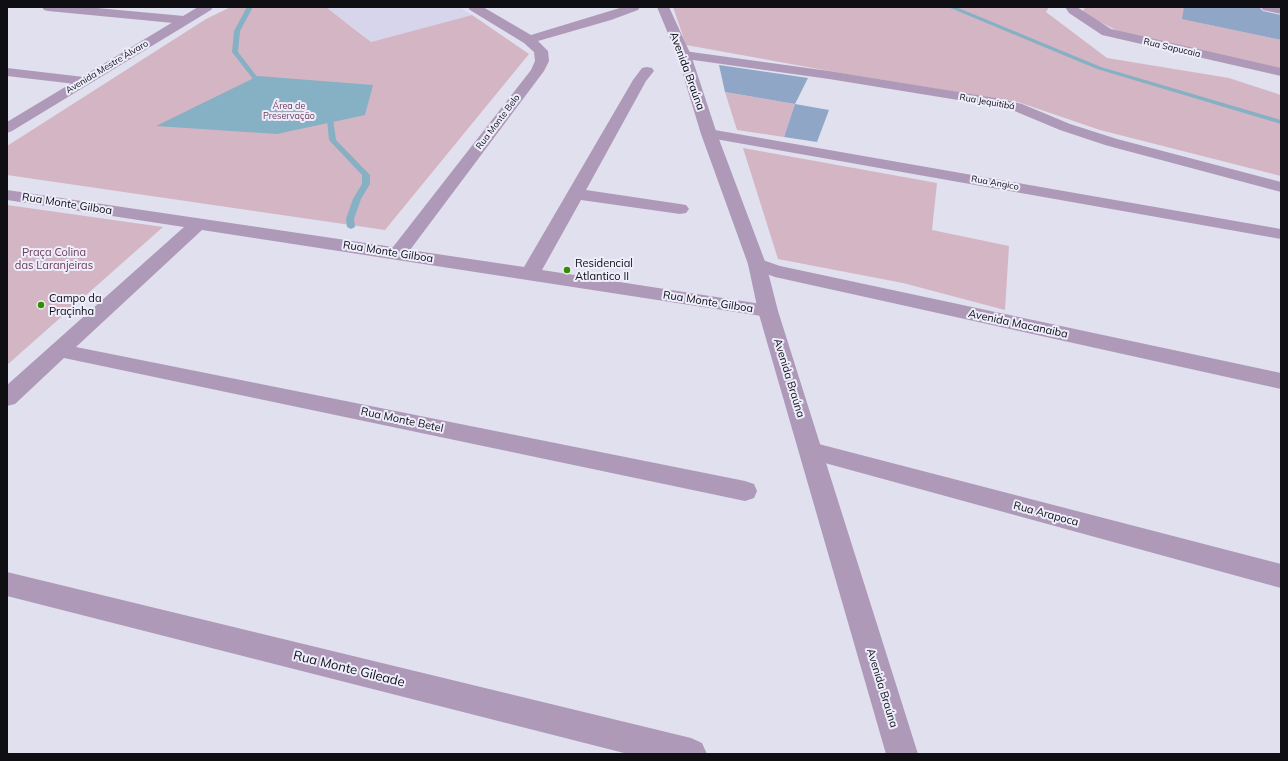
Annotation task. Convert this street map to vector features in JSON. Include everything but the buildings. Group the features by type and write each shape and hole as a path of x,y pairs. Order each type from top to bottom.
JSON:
{"street":[{"path":"48,7 153,12 184,20"},
{"name":"Avenida Mestre Álvaro","path":"7,128 207,7"},
{"name":"Rua Monte Belo","path":"398,254 537,71 542,61 541,51 529,40 474,7"},
{"path":"529,40 607,17 634,7"},
{"name":"Avenida Braúna","path":"663,7 684,55 709,134 757,264 768,311 902,754"},
{"name":"Rua Sapucaia","path":"1071,7 1073,10 1107,32 1281,72"},
{"path":"1267,7 1281,10"},
{"name":"Rua Jequitibá","path":"684,55 829,75 1002,103 1024,109 1065,127 1111,142 1281,187"},
{"path":"530,274 640,80 647,71"},
{"path":"7,72 84,81"},
{"name":"Rua Angico","path":"709,134 1281,234"},
{"path":"576,194 680,209"},
{"name":"Rua Monte Gilboa","path":"7,195 768,311"},
{"path":"7,398 197,225"},
{"name":"Avenida Macanaiba","path":"757,264 783,272 1281,381"},
{"name":"Rua Monte Betel","path":"58,350 745,491"},
{"name":"Rua Arapoca","path":"811,451 1281,576"},
{"name":"Rua Monte Gileade","path":"7,584 691,754"}],"shaded area":[{"path":"326,7 459,7 472,15 371,42"},
{"path":"258,76 373,85 365,115 277,134 156,126"}],"green space":[{"name":"Área de Preservação","path":"231,7 326,7 371,42 472,15 529,54 385,230 7,175 7,146 206,19"},
{"path":"673,7 1049,7 1046,12 1107,58 1229,78 1281,95 1281,176 1100,130 1018,102 835,72 686,45"},
{"path":"1085,7 1221,7 1207,24 1281,40 1281,70 1124,34 1082,13"},
{"path":"725,92 795,104 784,137 737,130"},
{"path":"743,148 937,183 932,230 1009,246 1005,310 903,283 778,259"},
{"name":"Praça Colina das Laranjeiras","path":"7,205 163,227 7,365"}],"waterway":[{"path":"250,7 237,31 235,52 262,87"},
{"path":"951,7 1099,68 1281,122"},
{"path":"326,111 330,118 333,140 366,175 366,184 357,199 350,219 351,227"}],"place":[{"name":"Residencial Atlantico II","path":"567,270"},
{"name":"Campo da Praçinha","path":"41,305"}]}
